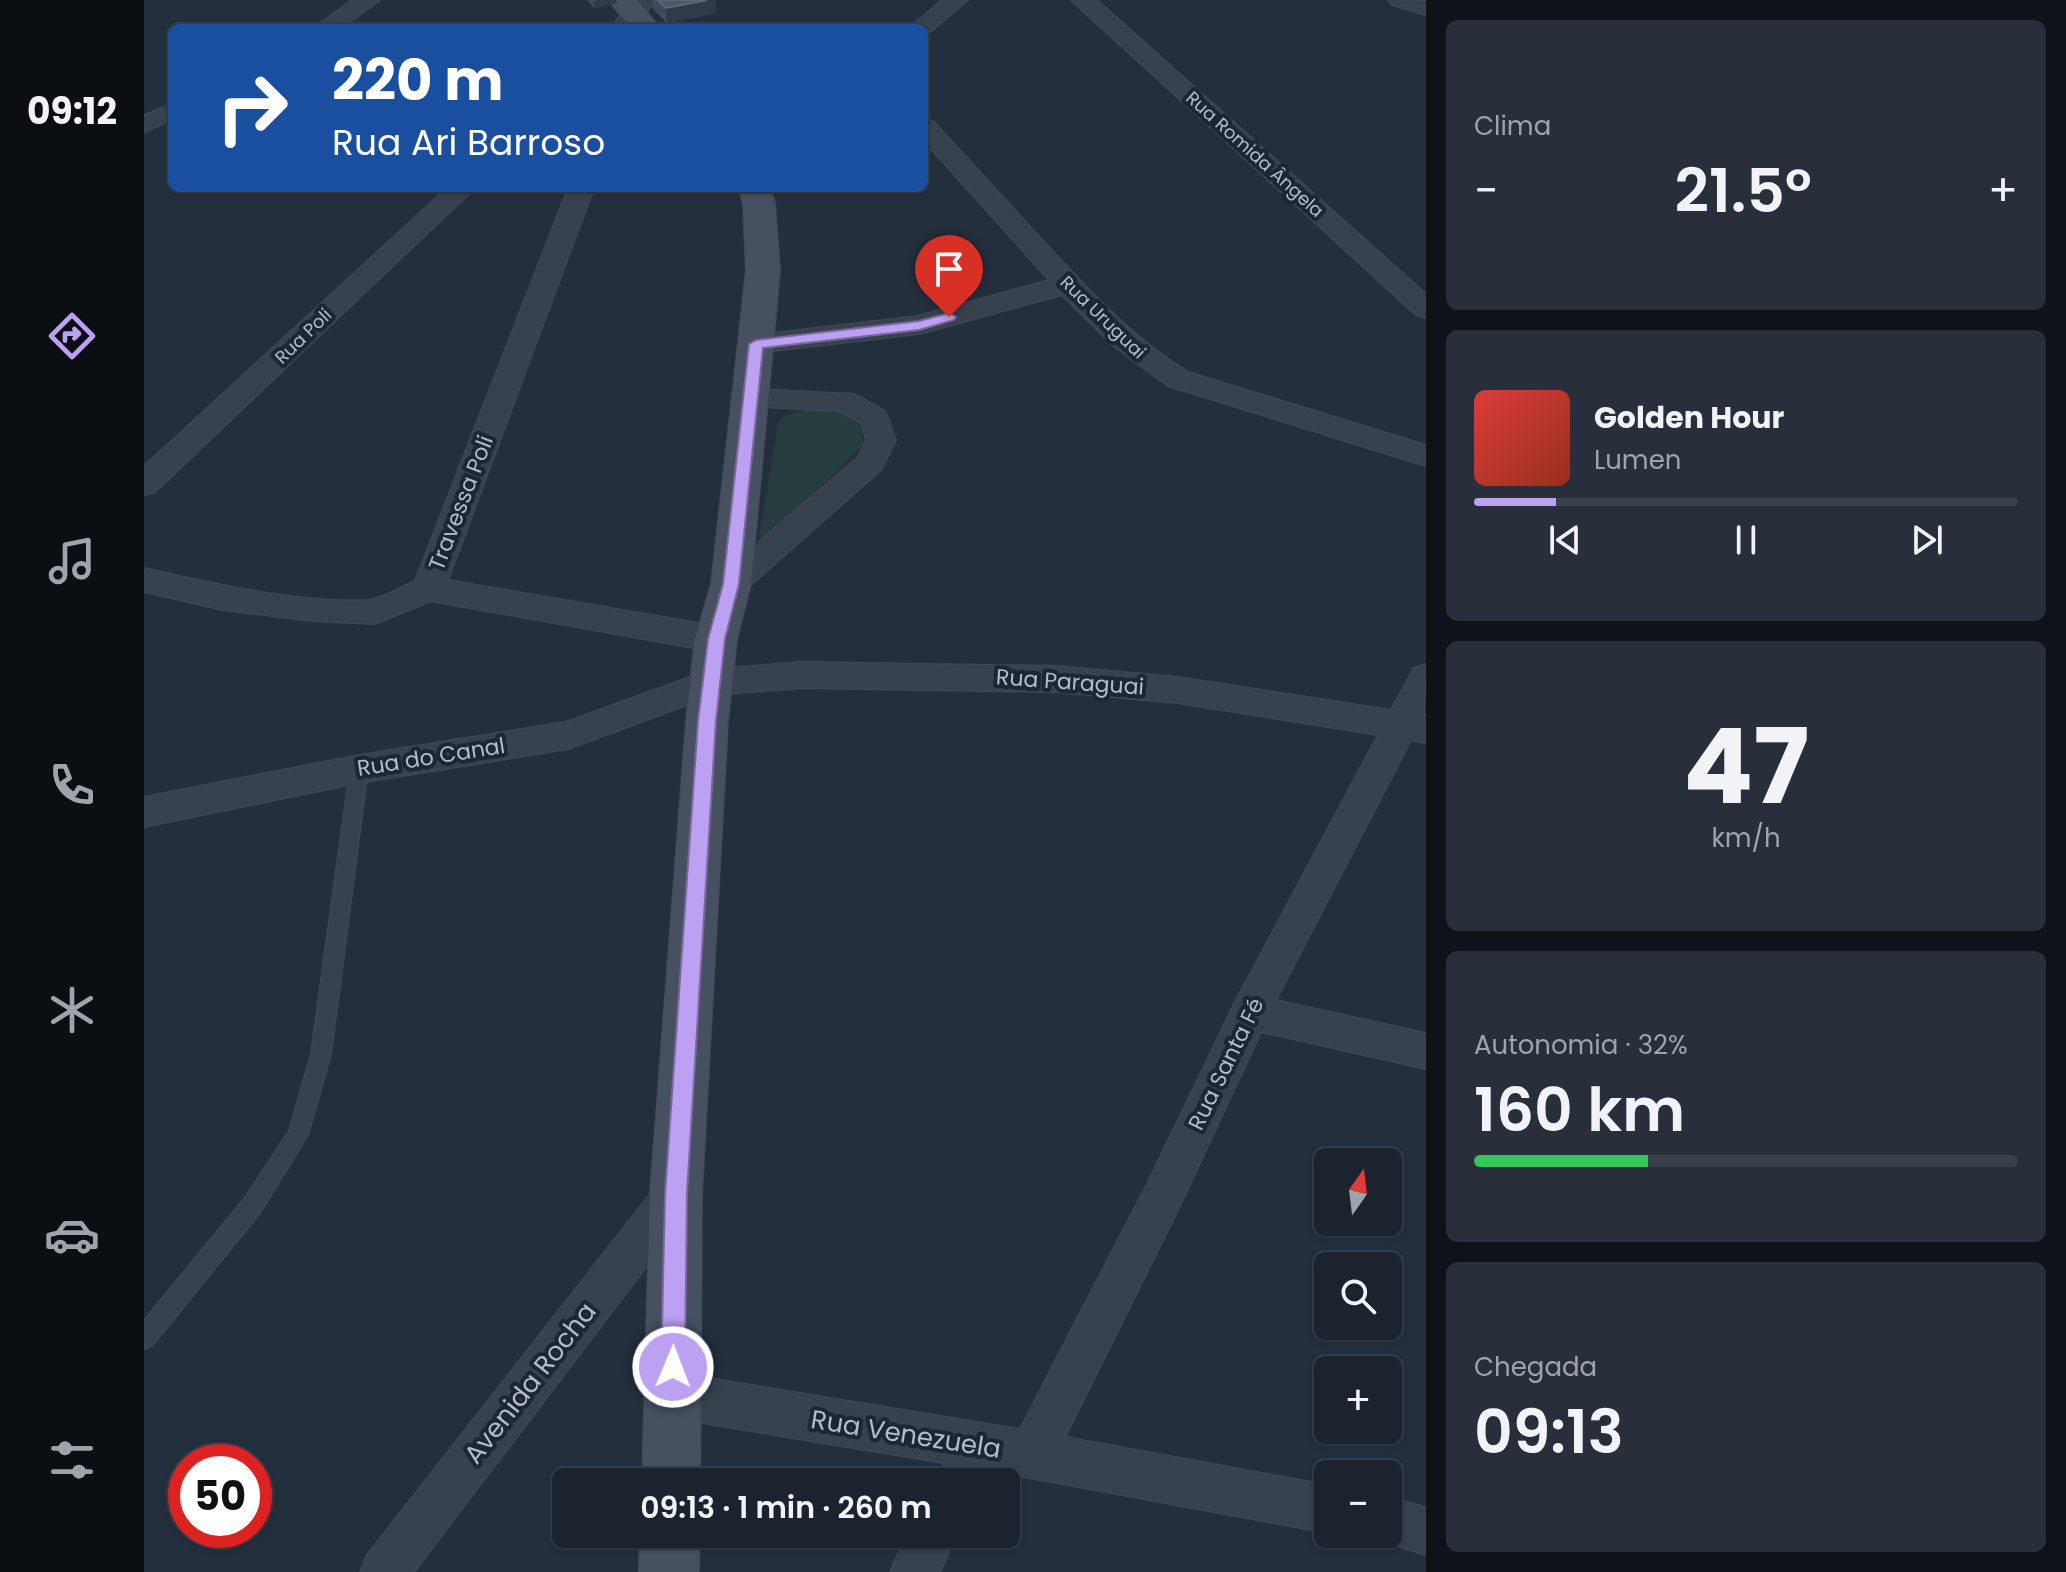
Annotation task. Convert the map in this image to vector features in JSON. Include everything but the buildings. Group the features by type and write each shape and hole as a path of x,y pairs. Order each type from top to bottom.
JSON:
{"main road":[{"path":"671,1468 676,1194 707,721 714,660 731,584 751,399 763,270 757,196"},
{"path":"669,1572 670,1548"}],"street":[{"path":"332,24 368,0"},
{"path":"926,24 956,0"},
{"name":"Rua Romida Ângela","path":"1083,0 1426,309"},
{"path":"1400,0 1426,8"},
{"path":"144,124 168,113"},
{"name":"Rua Uruguai","path":"928,130 1068,284 1132,349 1178,379 1426,456"},
{"name":"Rua Poli","path":"144,484 458,192"},
{"name":"Travessa Poli","path":"579,192 428,589 714,660"},
{"path":"756,344 919,325 1068,284"},
{"path":"731,584 870,463 881,440 874,418 845,401 751,399"},
{"path":"144,580 223,598 313,609 375,612 428,589"},
{"name":"Rua Paraguai","path":"714,660 844,674 1056,679 1178,690 1414,727"},
{"name":"Rua do Canal","path":"144,812 359,769 568,735 644,709 714,660"},
{"name":"Rua Santa Fé","path":"1032,1454 1163,1196 1250,1012 1414,727 1426,677"},
{"path":"1250,1012 1426,1051"},
{"name":"Avenida Rocha","path":"384,1572 676,1194"},
{"name":"Rua Venezuela","path":"672,1395 969,1464 1032,1454 1314,1506"},
{"path":"1402,1525 1426,1531"},
{"path":"914,1572 926,1548"}],"lane":[{"path":"144,1338 252,1206 298,1135 321,1054 359,769"}],"green space":[{"path":"816,407 841,411 858,420 864,444 766,542 759,539 778,423 786,415"}],"route":[{"path":"673,1367 676,1194 707,721 716,639 731,584 756,344 919,325 949,317"}]}
